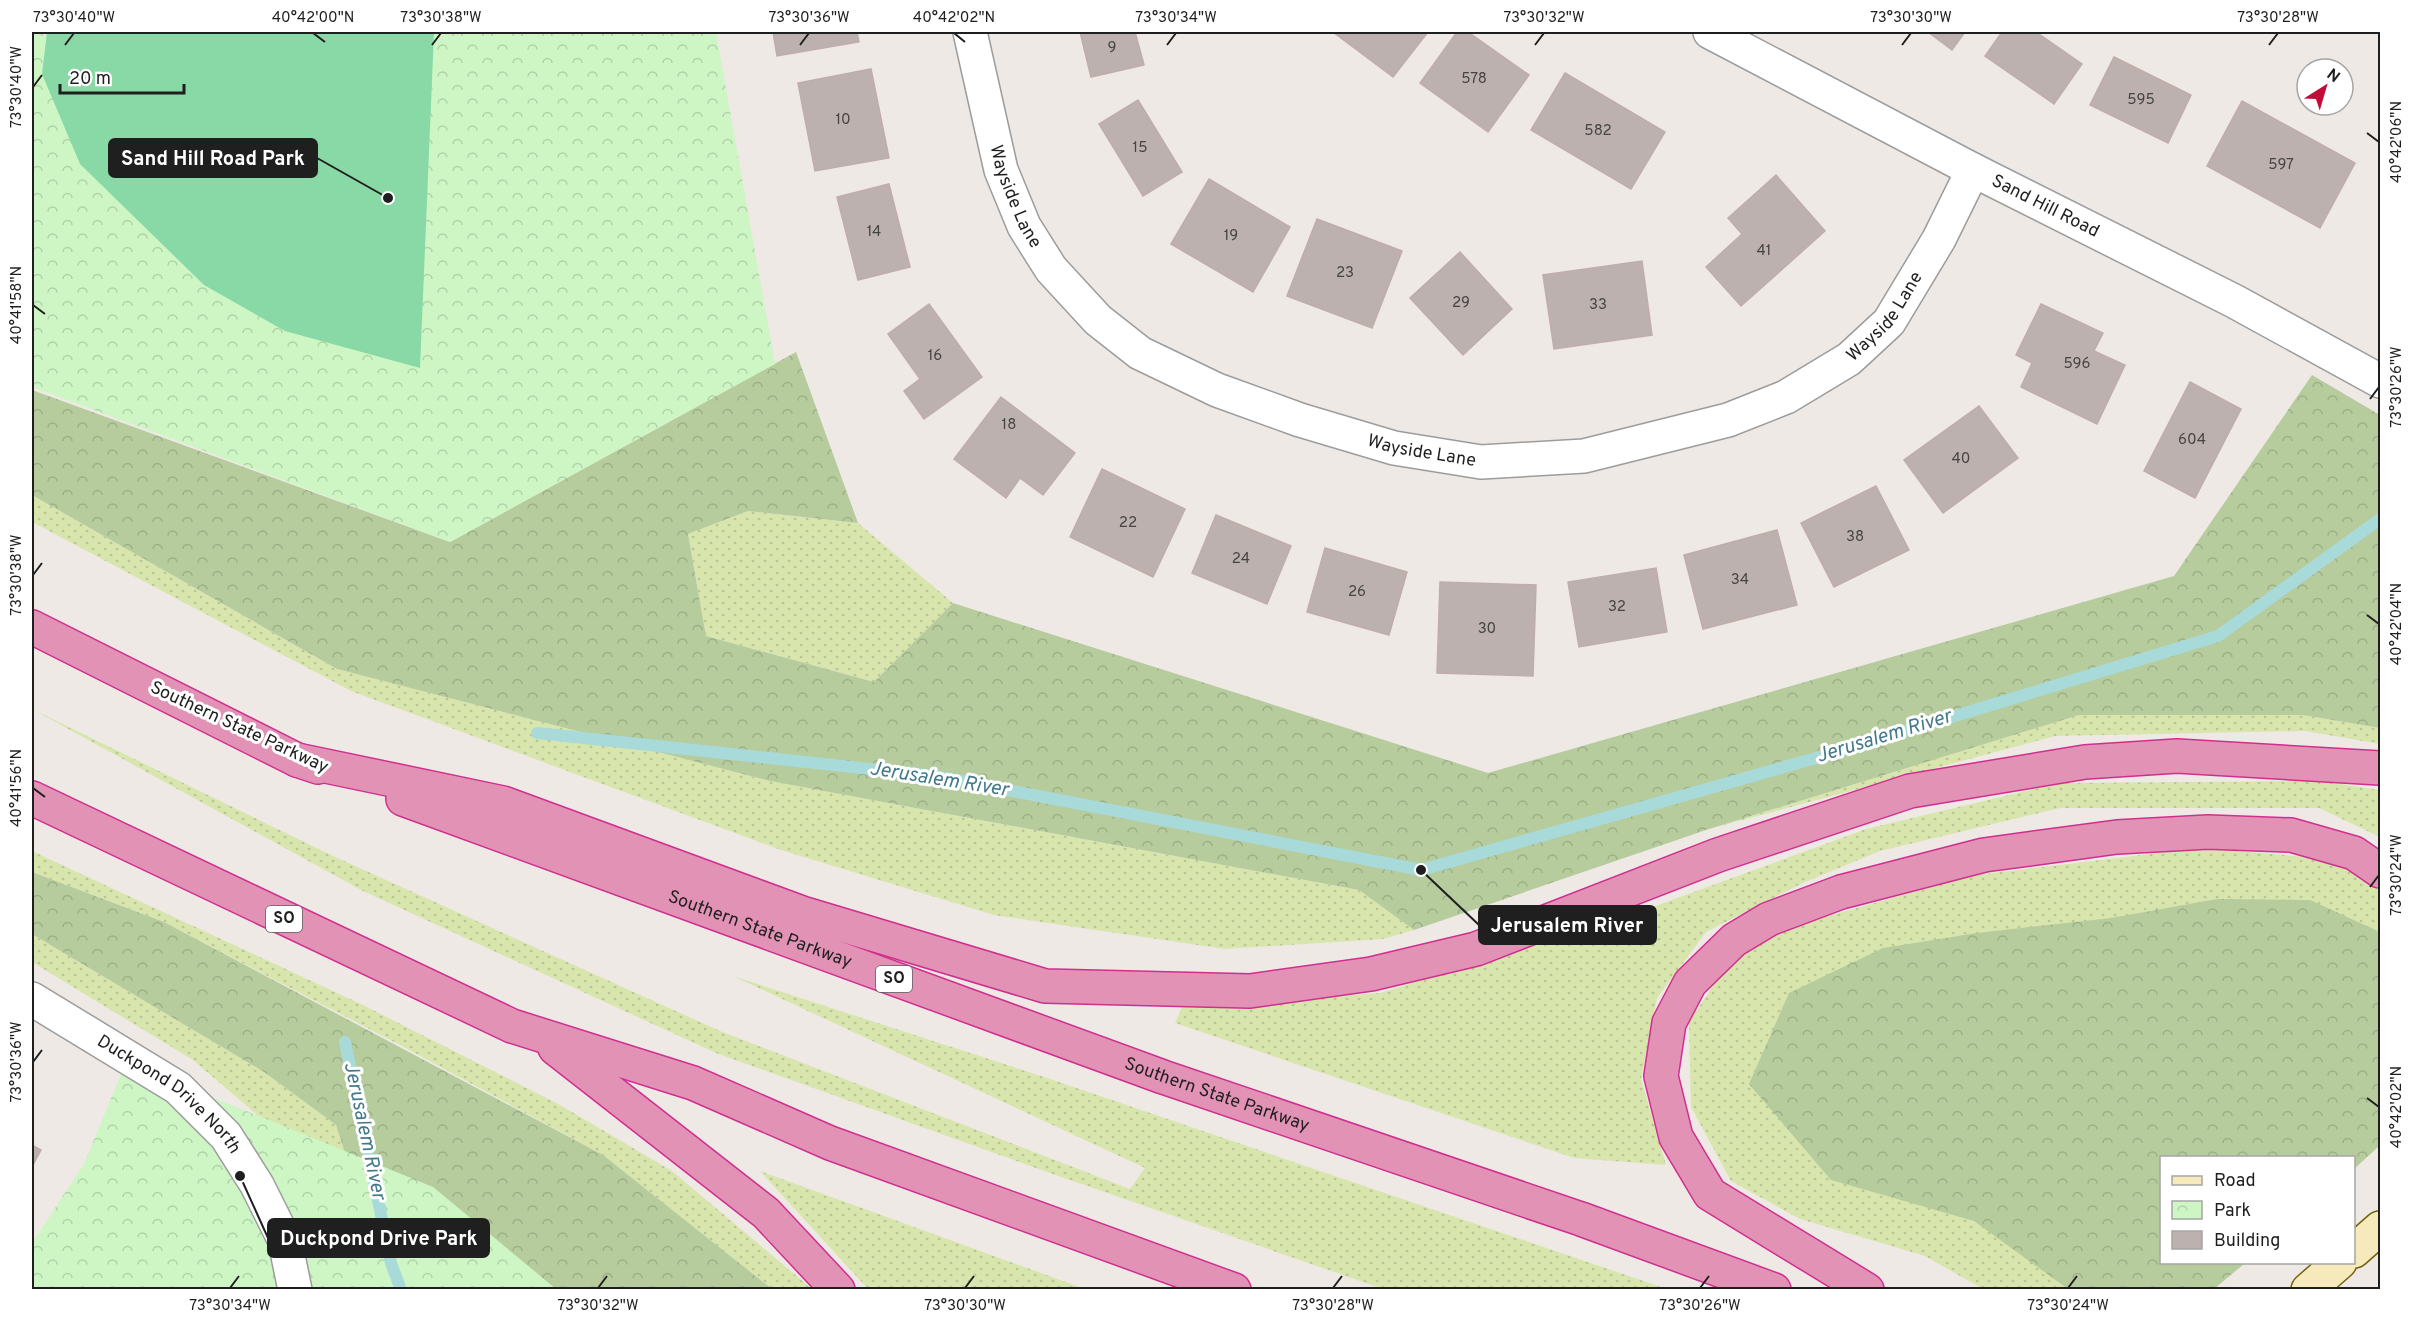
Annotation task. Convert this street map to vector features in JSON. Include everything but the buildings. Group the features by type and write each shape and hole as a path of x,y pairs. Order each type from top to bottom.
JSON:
{"highway":[{"name":"Southern State Parkway","path":"32,627 297,760 1163,1077 1581,1219 1774,1290"},
{"path":"297,760 503,802 802,913 1045,986 1250,991 1371,974 1476,950 1718,855 1910,791 2085,762 2177,756 2380,768"},
{"name":"SO","path":"32,798 480,1011 539,1035 693,1083 830,1143 1234,1290"},
{"path":"1867,1290 1710,1194 1676,1137 1662,1076 1669,1023 1690,983 1734,940 1769,919 1840,892 1984,855 2117,837 2208,832 2291,835 2354,853 2380,871"},
{"path":"539,1035 766,1213 838,1290"}],"main road":[{"path":"2355,1250 2380,1228"},
{"path":"2308,1290 2339,1264"}],"street":[{"name":"Wayside Lane","path":"970,32 1001,170 1024,226 1051,269 1098,320 1140,353 1217,390 1300,420 1394,448 1481,462 1584,456 1728,420 1786,397 1849,359 1889,322 1939,239 1973,170"},
{"name":"Sand Hill Road","path":"1710,32 1973,170 2234,301 2380,381"},
{"name":"Duckpond Drive North","path":"32,999 178,1088 226,1136 257,1185 285,1241 295,1290"}],"green space":[{"path":"32,32 716,32 775,364 450,542 32,387"},
{"path":"47,32 434,32 420,368 285,331 204,285 80,164 42,74"},
{"path":"796,352 858,523 748,511 688,534 706,636 874,682 953,603 1488,773 2174,576 2312,375 2380,415 2380,728 2303,715 2079,715 1709,829 1414,930 1359,890 770,781 337,669 32,495 32,390 450,542"},
{"path":"32,495 337,669 770,781 1359,890 1414,930 1383,939 1225,949 994,915 781,850 351,691 32,522"},
{"path":"748,511 858,523 953,603 874,682 706,636 688,534"},
{"path":"32,709 333,856 720,1031 1130,1189 1145,1168 733,976 1050,1079 1667,1289 1383,1289 1047,1172 716,1053 363,891"},
{"path":"2079,715 2303,715 2380,728 2380,744 2305,731 2055,736 1709,829"},
{"path":"2319,781 2380,790 2380,837 2319,808 2060,808 1880,851 1803,883 1706,932 1657,998 1641,1079 1666,1165 1574,1158 1175,1023 1182,1007 1380,993 1631,915 1866,829 2059,783"},
{"path":"2200,848 2344,860 2380,888 2380,1145 2355,1168 2355,1156 2160,1156 2160,1264 2244,1264 2214,1289 1983,1289 1925,1256 1800,1219 1731,1181 1691,1107 1689,1022 1731,959 1796,925 1975,875"},
{"path":"32,851 365,1006 560,1105 672,1171 812,1289 772,1289 603,1155 402,1046 164,922 32,872"},
{"path":"32,872 164,922 603,1155 772,1289 389,1289 336,1125 264,1072 32,934"},
{"path":"2217,899 2310,900 2380,932 2380,1145 2355,1168 2355,1156 2160,1156 2160,1264 2244,1264 2214,1289 2068,1289 1974,1221 1831,1180 1749,1084 1789,993 1883,948 1977,933 2111,918"},
{"path":"32,934 264,1072 336,1125 389,1289 312,1220 255,1113 193,1060 32,962"},
{"path":"126,1062 433,1187 556,1289 32,1290 32,1243 84,1164"},
{"path":"760,1171 1085,1289 868,1289"}],"waterway":[{"name":"Jerusalem River","path":"537,733 935,776 1421,870 1823,756 2218,636 2380,519"},
{"name":"Jerusalem River","path":"345,1042 391,1263 401,1290"}],"place":[{"name":"Sand Hill Road Park","path":"388,198"},
{"name":"Jerusalem River","path":"1421,870"},
{"name":"Duckpond Drive Park","path":"240,1176"}]}
